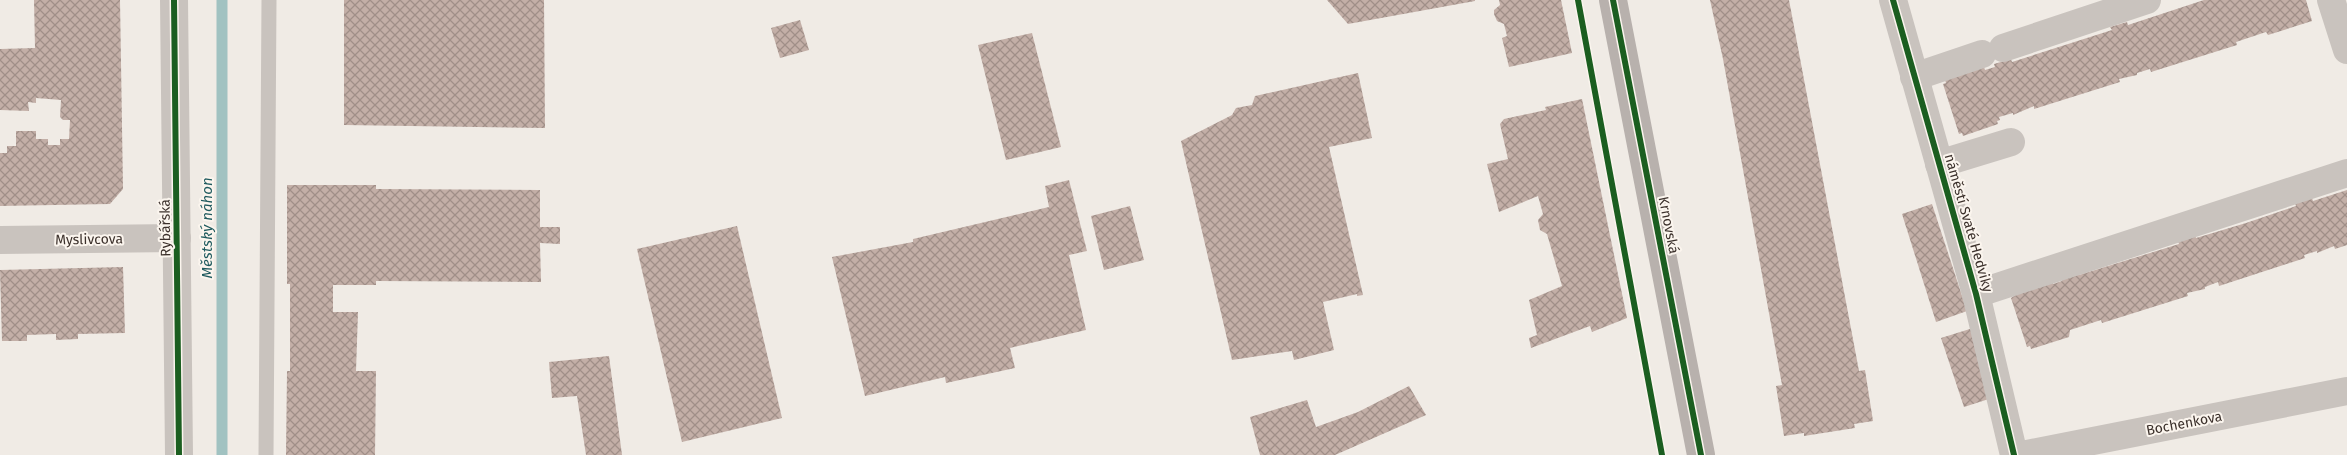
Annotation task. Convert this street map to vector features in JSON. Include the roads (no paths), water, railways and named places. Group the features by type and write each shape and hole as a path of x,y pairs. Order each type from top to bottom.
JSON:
{"main road":[{"name":"Krnovská","path":"1614,0 1701,455"}],"street":[{"name":"Rybářská","path":"174,0 179,455"},
{"name":"náměstí Svaté Hedviky","path":"1892,0 1976,294 2014,455"},
{"path":"1914,77 2147,0"},
{"path":"2331,0 2347,50"},
{"name":"náměstí Svaté Hedviky","path":"1939,164 2011,142"},
{"name":"náměstí Svaté Hedviky","path":"1976,294 2347,173"},
{"name":"Myslivcova","path":"0,240 177,238"},
{"name":"Bochenkova","path":"2022,455 2347,391"}],"lane":[{"path":"266,455 269,0"}],"waterway":[{"name":"Městský náhon","path":"222,0 222,455"}]}
